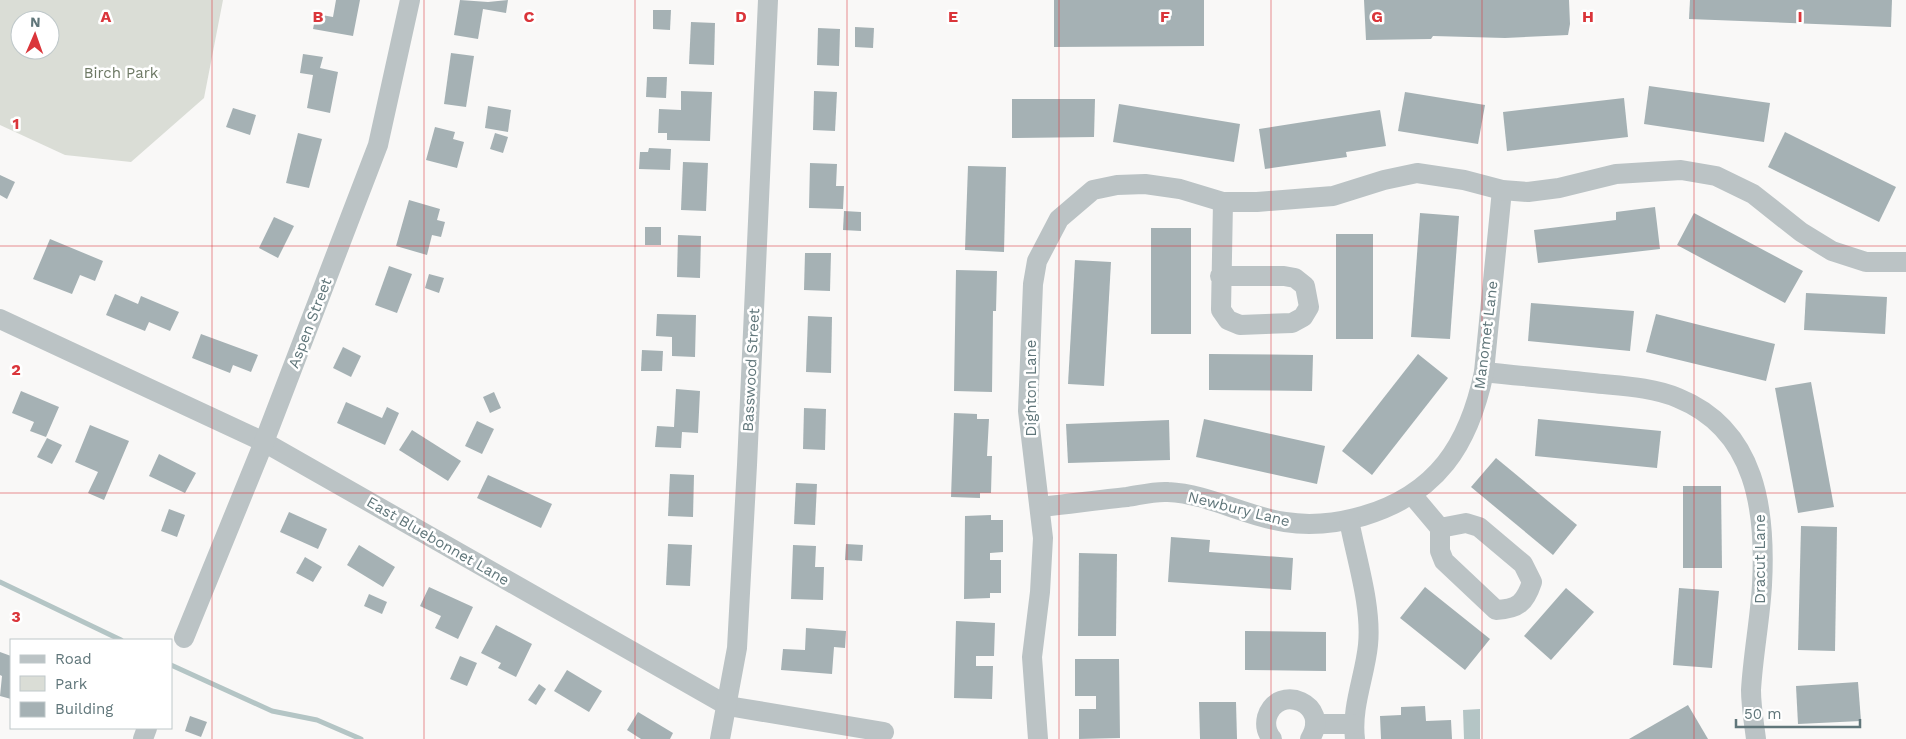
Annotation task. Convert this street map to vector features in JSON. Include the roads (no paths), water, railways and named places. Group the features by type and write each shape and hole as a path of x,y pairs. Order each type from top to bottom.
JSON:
{"street":[{"name":"Aspen Street","path":"184,638 264,442 378,145 410,0"},
{"name":"Basswood Street","path":"720,739 728,706 736,648 747,474 768,0"},
{"name":"Dighton Lane","path":"1038,739 1032,657 1040,592 1043,538 1030,441 1028,411 1033,284 1037,261 1058,220 1093,190 1117,185 1145,184 1172,188 1223,202 1256,202 1334,196 1384,180 1417,173 1464,180 1502,190 1528,192 1559,188 1616,174 1680,170 1716,176 1753,194 1801,232 1832,251 1866,262 1906,262"},
{"name":"Manomet Lane","path":"1348,520 1413,496 1434,477 1459,444 1478,401 1484,372 1502,190"},
{"path":"1220,276 1223,202"},
{"name":"East Bluebonnet Lane","path":"0,318 264,442 728,706 884,732"},
{"name":"Dracut Lane","path":"1484,372 1627,387 1678,398 1709,417 1735,445 1745,459 1752,477 1762,517 1764,556 1761,613 1751,690 1756,739"},
{"name":"Newbury Lane","path":"1040,507 1166,492 1205,497 1284,522 1302,524 1348,520"},
{"path":"1413,496 1440,528 1440,551 1444,561 1496,610 1511,609 1526,598 1532,582 1523,564 1479,527 1466,523 1440,528"},
{"path":"1272,739 1266,720 1269,713 1280,701 1297,700 1310,708 1313,731 1354,732 1368,645 1368,611 1348,520"}],"waterway":[{"path":"0,582 119,639"},
{"path":"172,665 272,711 317,720 361,739"}],"park label":[{"name":"Birch Park","path":"121,73"}]}
